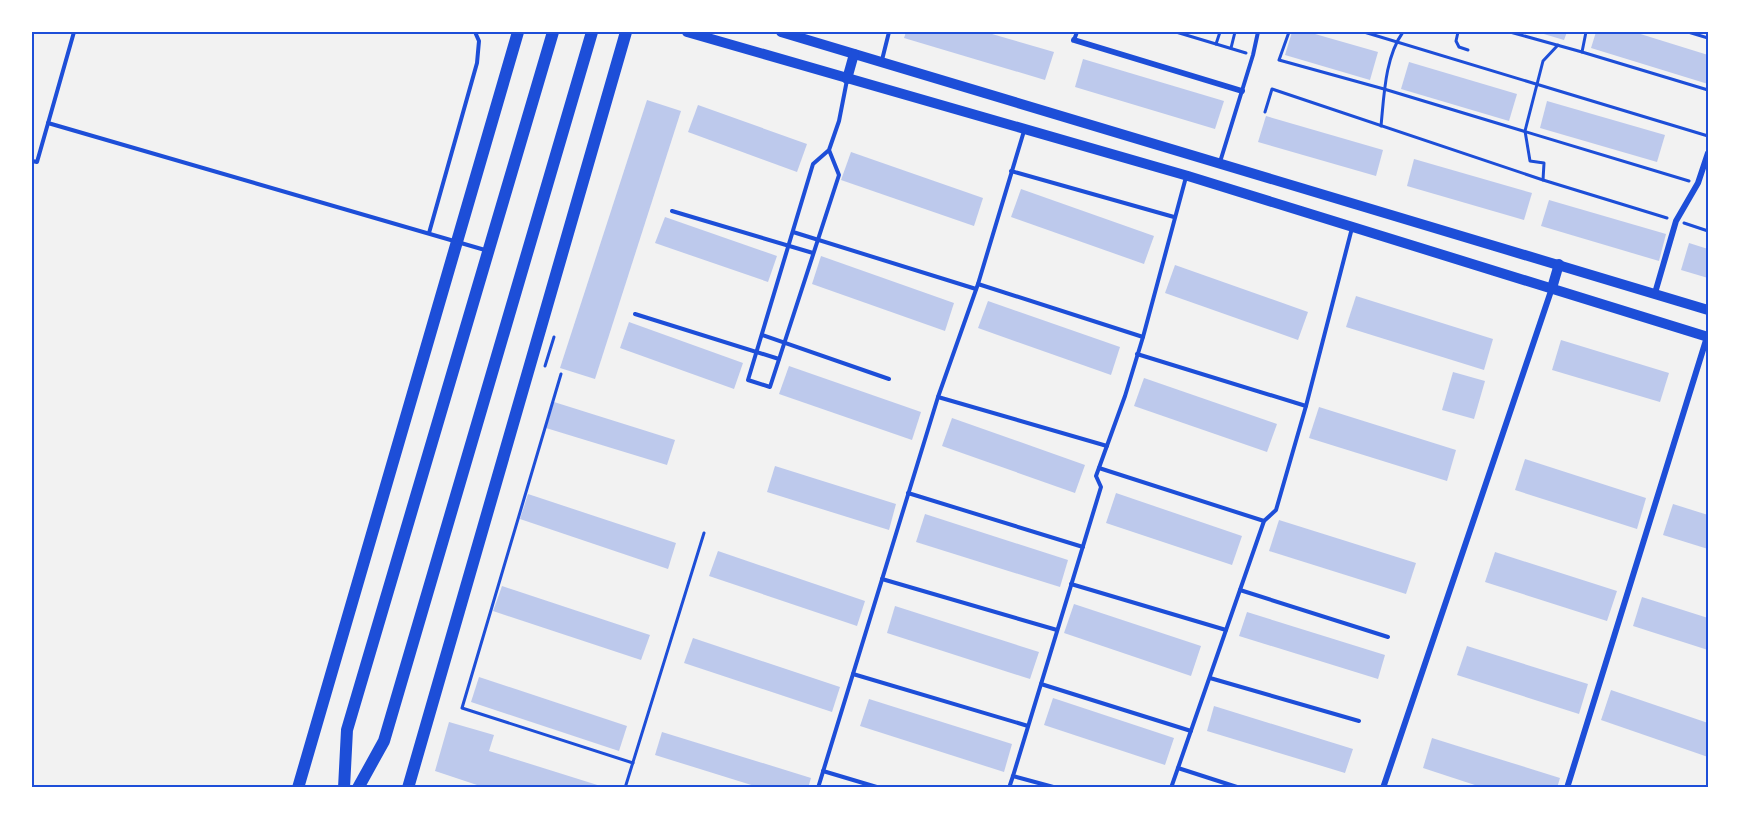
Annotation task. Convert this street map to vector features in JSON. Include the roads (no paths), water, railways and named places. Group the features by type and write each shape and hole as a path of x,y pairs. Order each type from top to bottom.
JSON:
{"main road":[{"path":"298,788 518,32"},
{"path":"344,788 347,730 553,32"},
{"path":"358,788 384,741 592,32"},
{"path":"408,788 626,32"},
{"path":"687,32 1186,176 1708,337"},
{"path":"781,32 1708,310"},
{"path":"847,79 854,54"},
{"path":"1204,182 1215,162"},
{"path":"1552,288 1559,264"}],"street":[{"path":"1074,40 1242,91"},
{"path":"1655,293 1676,221 1698,183 1708,153"},
{"path":"1383,788 1552,288"},
{"path":"1567,788 1708,337"}],"lane":[{"path":"32,160 37,162 74,32"},
{"path":"429,234 477,63 479,41 475,32"},
{"path":"881,62 889,32"},
{"path":"1074,40 1077,32"},
{"path":"1215,162 1242,91 1258,32"},
{"path":"829,150 839,175 770,387 748,380 813,164 829,150 839,121 847,79"},
{"path":"48,123 489,251"},
{"path":"818,788 938,397 977,287 1024,130"},
{"path":"1011,171 1174,217"},
{"path":"1009,788 1101,487 1096,476 1125,396 1143,337 1186,176"},
{"path":"672,211 813,253"},
{"path":"1171,788 1264,520 1276,510 1306,406 1352,227"},
{"path":"792,232 1143,337"},
{"path":"635,314 779,359"},
{"path":"762,335 889,379"},
{"path":"1137,354 1306,406"},
{"path":"938,397 1107,446"},
{"path":"1099,468 1264,520"},
{"path":"908,493 1083,547"},
{"path":"882,579 1057,630"},
{"path":"1071,584 1226,630"},
{"path":"1240,590 1388,637"},
{"path":"853,674 1028,726"},
{"path":"1210,678 1359,721"},
{"path":"1041,684 1191,731"},
{"path":"1178,768 1240,788"},
{"path":"823,771 880,788"},
{"path":"1013,776 1057,788"}]}
